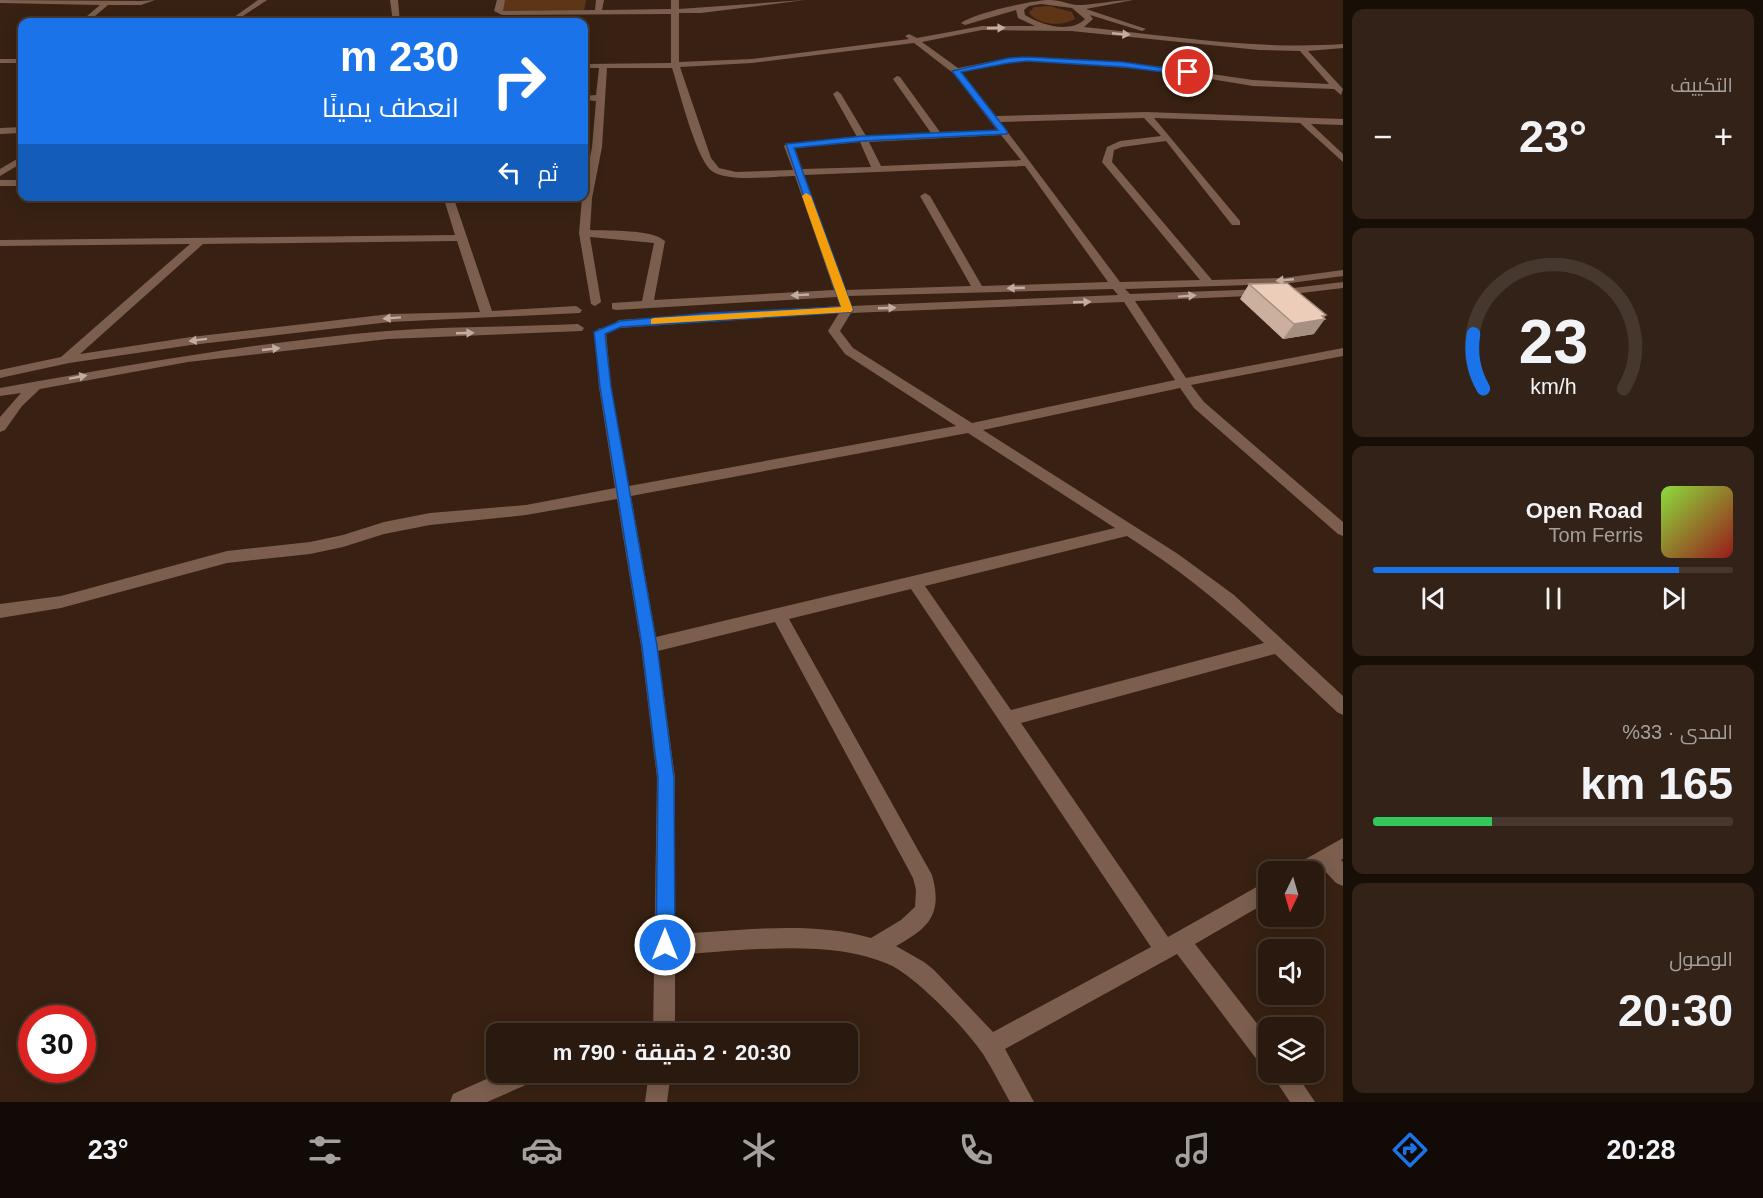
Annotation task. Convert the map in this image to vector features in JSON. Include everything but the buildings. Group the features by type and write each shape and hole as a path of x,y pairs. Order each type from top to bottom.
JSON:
{"street":[{"path":"0,1 141,3 152,0"},
{"path":"236,18 263,0"},
{"path":"394,0 396,18"},
{"path":"501,0 498,10 505,13 675,12 801,0"},
{"path":"598,12 600,0"},
{"path":"675,0 675,62 709,165 716,170 736,175 1028,163"},
{"path":"1064,0 1089,19 1086,23 1069,28"},
{"path":"1077,8 1103,2 1129,0"},
{"path":"89,18 107,2"},
{"path":"912,39 1026,4 1049,2 1077,8 1174,39"},
{"path":"1026,4 1019,13 1026,20 1051,28"},
{"path":"588,66 821,54 982,28 1069,28 1253,48 1302,50 1343,46"},
{"path":"912,39 956,71 994,119 1129,300 1181,383 1199,405 1343,530"},
{"path":"1302,50 1340,91"},
{"path":"588,59 675,62"},
{"path":"956,71 1009,60 1045,60 1156,68 1253,83 1340,91"},
{"path":"0,61 18,61"},
{"path":"588,189 601,98 603,66"},
{"path":"0,68 18,68"},
{"path":"897,79 938,136"},
{"path":"837,94 878,170"},
{"path":"588,98 601,98"},
{"path":"994,119 1146,115 1343,122"},
{"path":"1146,115 1168,138 1236,223"},
{"path":"1303,121 1343,159"},
{"path":"0,131 18,130"},
{"path":"847,310 789,148 790,145 1004,132"},
{"path":"1168,138 1120,144 1110,149 1107,162 1209,283"},
{"path":"1330,146 1343,147"},
{"path":"0,173 18,162"},
{"path":"0,183 18,183"},
{"path":"925,196 978,289"},
{"path":"450,201 488,315"},
{"path":"587,201 584,233 596,302"},
{"path":"584,233 648,237 660,241 648,304"},
{"path":"0,243 462,238"},
{"path":"0,427 17,403 199,242"},
{"path":"0,374 65,360 191,341 390,318 576,310 596,302 616,306 841,293 1283,281 1343,273"},
{"path":"0,392 188,358 388,335 578,328 600,332 620,324 708,317 1129,300 1293,291 1343,285"},
{"path":"616,306 623,315 620,324"},
{"path":"576,310 572,319 578,328"},
{"path":"847,310 834,331 849,351 1173,558 1228,600 1343,707"},
{"path":"600,332 605,387 625,492 649,646 666,778 664,1023"},
{"path":"0,611 61,602 227,557 310,548 343,541 384,528 430,519 526,510 625,492 970,428 1181,383 1343,352"},
{"path":"649,646 1130,530"},
{"path":"915,583 1008,719 1172,946 1258,1044"},
{"path":"779,615 922,875 928,892 928,905 922,917 874,948"},
{"path":"1008,719 1280,646"},
{"path":"1320,861 1343,849"},
{"path":"1325,858 1343,876"},
{"path":"990,1045 1258,896"},
{"path":"665,945 803,939 874,948 916,968 990,1045 1023,1102"},
{"path":"460,1102 504,1083"},
{"path":"656,1102 659,1083"},
{"path":"1289,1083 1304,1102"}],"shaded area":[{"path":"497,0 586,0 584,11 495,11"},
{"path":"1049,6 1072,12 1075,19 1070,22 1050,24 1038,20 1029,13 1034,7"}],"slow traffic":[{"path":"654,321 847,310 806,196"}],"route":[{"path":"665,945 666,778 649,646 625,492 605,387 600,332 608,331 620,324 847,310 789,146 863,139 1004,132 956,71 1009,60 1027,59 1123,64 1188,72"}]}
